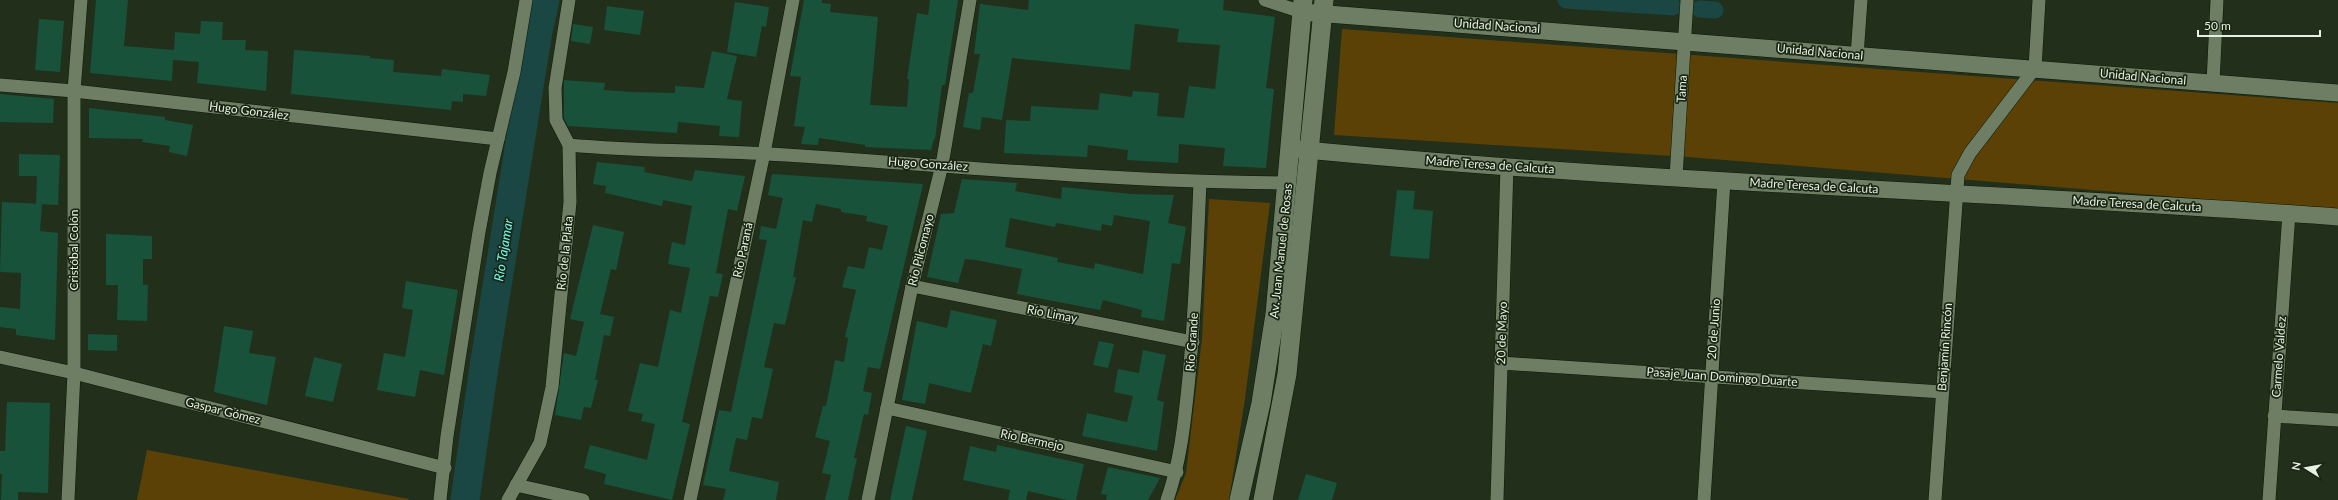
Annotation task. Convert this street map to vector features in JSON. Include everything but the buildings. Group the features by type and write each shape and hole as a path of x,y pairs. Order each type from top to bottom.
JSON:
{"main road":[{"name":"Av. Juan Manuel de Rosas","path":"1239,500 1261,403 1275,314 1302,6"},
{"name":"Av. Juan Manuel de Rosas","path":"1263,500 1287,374 1323,6"}],"street":[{"name":"Cristóbal Colón","path":"68,500 74,373 74,91 81,0"},
{"path":"440,500 447,436 479,232 498,139 514,72 526,0"},
{"name":"Río de la Plata","path":"508,500 540,443 552,387 570,202 569,145 556,120 555,88 570,0"},
{"name":"Río Paraná","path":"690,500 764,153 793,0"},
{"name":"Río Pilcomayo","path":"868,500 912,286 942,165 970,0"},
{"path":"1265,0 1302,6"},
{"name":"Tama","path":"1676,177 1687,0"},
{"path":"1857,56 1861,0"},
{"path":"2034,68 2039,0"},
{"path":"2213,83 2217,0"},
{"name":"Unidad Nacional","path":"1302,6 1323,6 1857,56 2034,68 2338,93"},
{"name":"Benjamín Rincón","path":"1935,500 1958,175 1970,153 2034,68"},
{"name":"Hugo González","path":"0,85 74,91 498,139"},
{"name":"Hugo González","path":"569,145 624,150 764,153 1200,182 1287,183"},
{"name":"Madre Teresa de Calcuta","path":"1290,148 1507,166 1724,181 1956,193 2338,217"},
{"name":"20 de Mayo","path":"1497,500 1507,166"},
{"name":"20 de Junio","path":"1704,500 1724,181"},
{"name":"Río Grande","path":"1167,500 1177,472 1193,342 1200,182"},
{"name":"Carmelo Valdez","path":"2269,500 2289,213"},
{"name":"Río Limay","path":"912,286 1193,342"},
{"name":"Gaspar Gómez","path":"0,357 74,373 444,468"},
{"name":"Pasaje Juan Domingo Duarte","path":"1501,363 1942,392"},
{"name":"Río Bermejo","path":"887,408 1177,472"},
{"path":"2274,416 2338,420"},
{"path":"516,485 583,500"}],"shaded area":[{"path":"1342,29 2338,103 2338,210 1688,157 1334,135"},
{"path":"1209,199 1270,203 1245,399 1229,500 1175,500 1186,473 1202,339"},
{"path":"147,450 409,499 137,500"}],"waterway":[{"name":"Río Tajamar","path":"465,500 484,367 538,31 545,0"},
{"path":"1566,0 1673,7"},
{"path":"1700,9 1715,10"}]}
